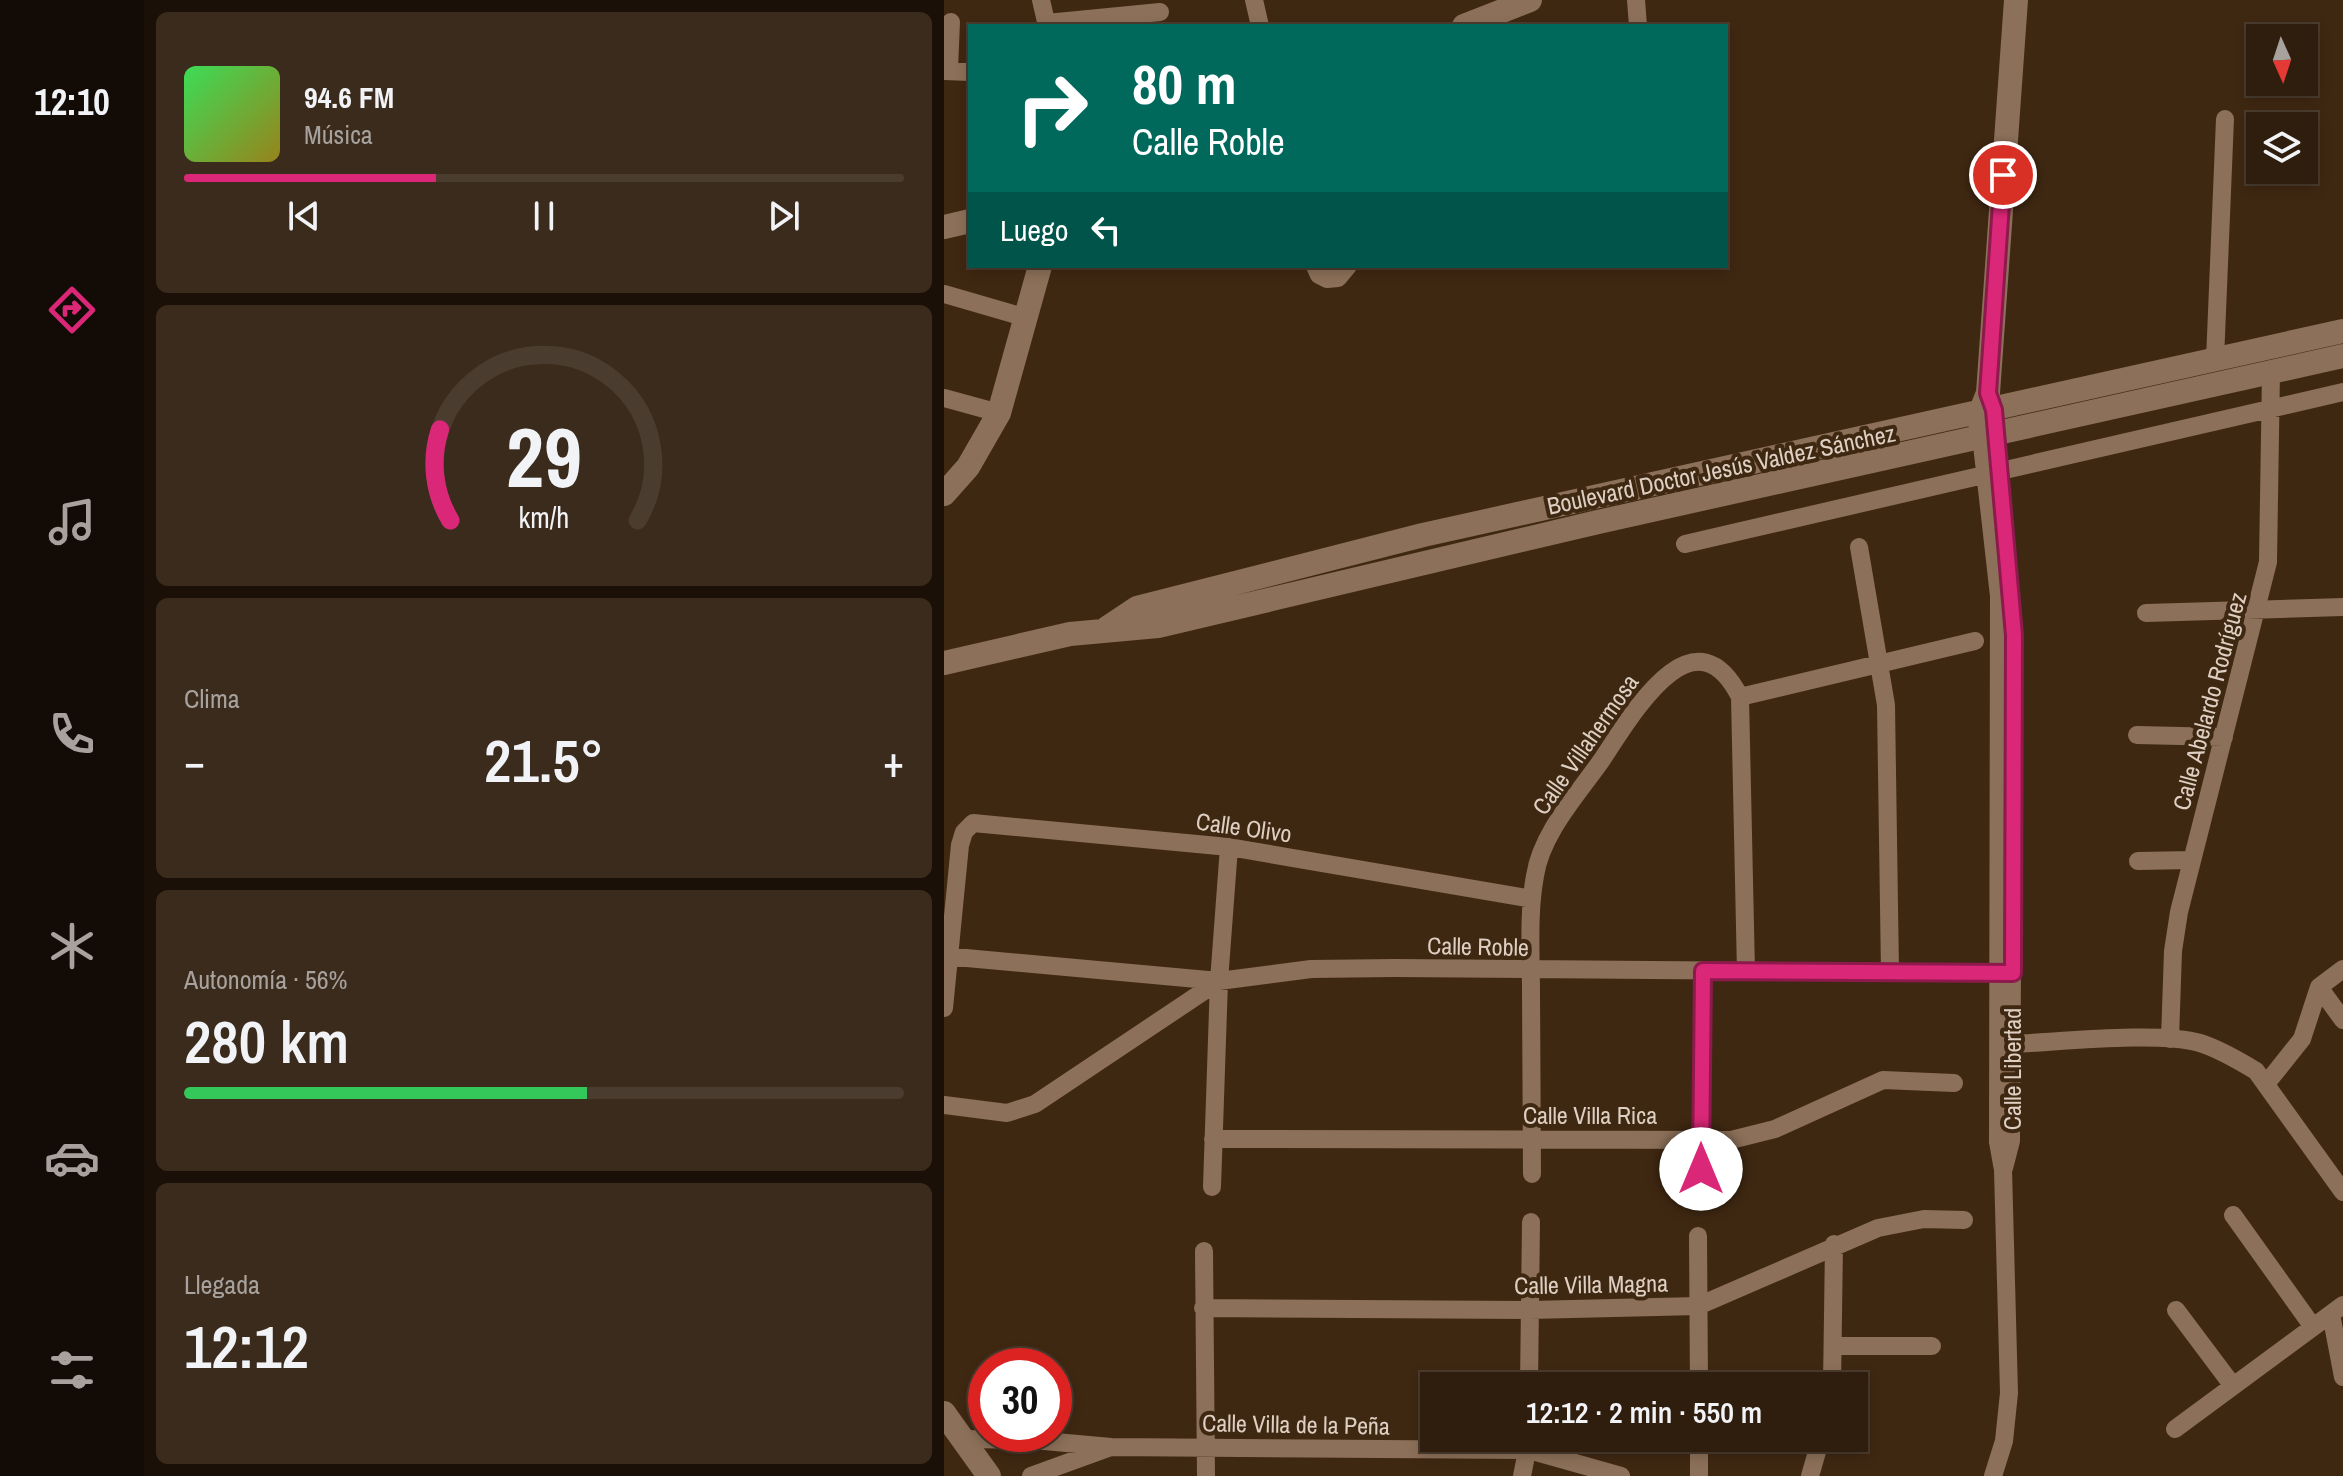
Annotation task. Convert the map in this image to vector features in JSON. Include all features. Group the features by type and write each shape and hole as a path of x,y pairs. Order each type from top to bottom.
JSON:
{"main road":[{"path":"1468,24 1505,5 1530,0"},
{"name":"Calle Libertad","path":"1988,417 2016,0"},
{"path":"944,227 968,221"},
{"path":"944,494 968,467 999,413 1040,268"},
{"name":"Boulevard Doctor Jesús Valdez Sánchez","path":"944,663 1107,628 1158,626 1563,530 1988,417 2343,331"},
{"name":"Boulevard Doctor Jesús Valdez Sánchez","path":"1107,628 1137,608 1556,505 1988,417 2271,372 2343,356"},
{"path":"1556,505 1563,530"},
{"path":"944,1413 989,1476"}],"street":[{"path":"1041,0 1047,24"},
{"path":"1254,0 1260,24"},
{"path":"1636,0 1638,24"},
{"path":"1056,24 1160,12"},
{"path":"951,22 947,70 968,72"},
{"path":"2215,360 2225,119"},
{"path":"1316,268 1319,275 1327,279 1338,278 1346,268"},
{"path":"944,294 1027,318"},
{"name":"Calle Abelardo Rodríguez","path":"2170,1039 2174,942 2192,860 2258,610 2271,536 2271,372"},
{"path":"1685,544 2343,392"},
{"path":"944,398 999,413"},
{"name":"Calle Libertad","path":"1988,417 2003,560 2000,638 2005,973 1998,1142 2003,1170 2009,1393 2004,1441 1993,1476"},
{"path":"1859,547 1881,661 1889,752 1890,972"},
{"path":"2146,613 2343,607"},
{"path":"1746,972 1740,697 1975,641"},
{"name":"Calle Villahermosa","path":"1532,1174 1532,899 1542,851 1656,682 1684,664 1707,665 1724,673 1740,697"},
{"path":"2137,735 2224,737"},
{"name":"Calle Olivo","path":"947,956 960,845 967,827 983,823 1229,847 1532,899"},
{"path":"1212,1187 1219,981 1229,847"},
{"path":"2138,861 2192,860"},
{"path":"944,1008 947,956"},
{"name":"Calle Roble","path":"947,956 1219,981 1311,969 2005,973"},
{"path":"2261,1077 2302,1039 2319,987 2343,969"},
{"path":"1701,1198 1703,971"},
{"name":"Calle Libertad","path":"2003,1170 2011,1141 2012,1044 2005,973"},
{"path":"944,1105 1007,1113 1035,1104 1219,981"},
{"path":"2319,987 2343,1020"},
{"path":"2012,1044 2170,1039 2199,1043 2261,1077 2343,1192"},
{"name":"Calle Villa Rica","path":"1213,1139 1701,1140 1752,1137 1883,1080 1954,1083"},
{"path":"2233,1215 2313,1327"},
{"name":"Calle Villa Magna","path":"1203,1308 1530,1310 1698,1306 1834,1244 1905,1221 1964,1220"},
{"path":"1529,1372 1531,1222"},
{"path":"1698,1236 1699,1372"},
{"path":"1833,1372 1834,1244"},
{"path":"1204,1251 1206,1476"},
{"path":"2175,1429 2337,1309"},
{"path":"2337,1309 2343,1377"},
{"path":"2176,1310 2233,1386"},
{"path":"1835,1346 1932,1346"},
{"name":"Calle Villa de la Peña","path":"962,1439 1111,1447 1420,1445"},
{"name":"Calle Villa de la Peña","path":"1031,1476 1111,1447"},
{"path":"1522,1476 1527,1452"},
{"name":"Calle Villa de la Peña","path":"1552,1452 1621,1476"},
{"path":"1699,1452 1699,1476"},
{"path":"1810,1476 1817,1452"}],"route":[{"path":"1701,1169 1703,971 2013,973 2014,635 1994,410 1988,393 2003,175"}]}
